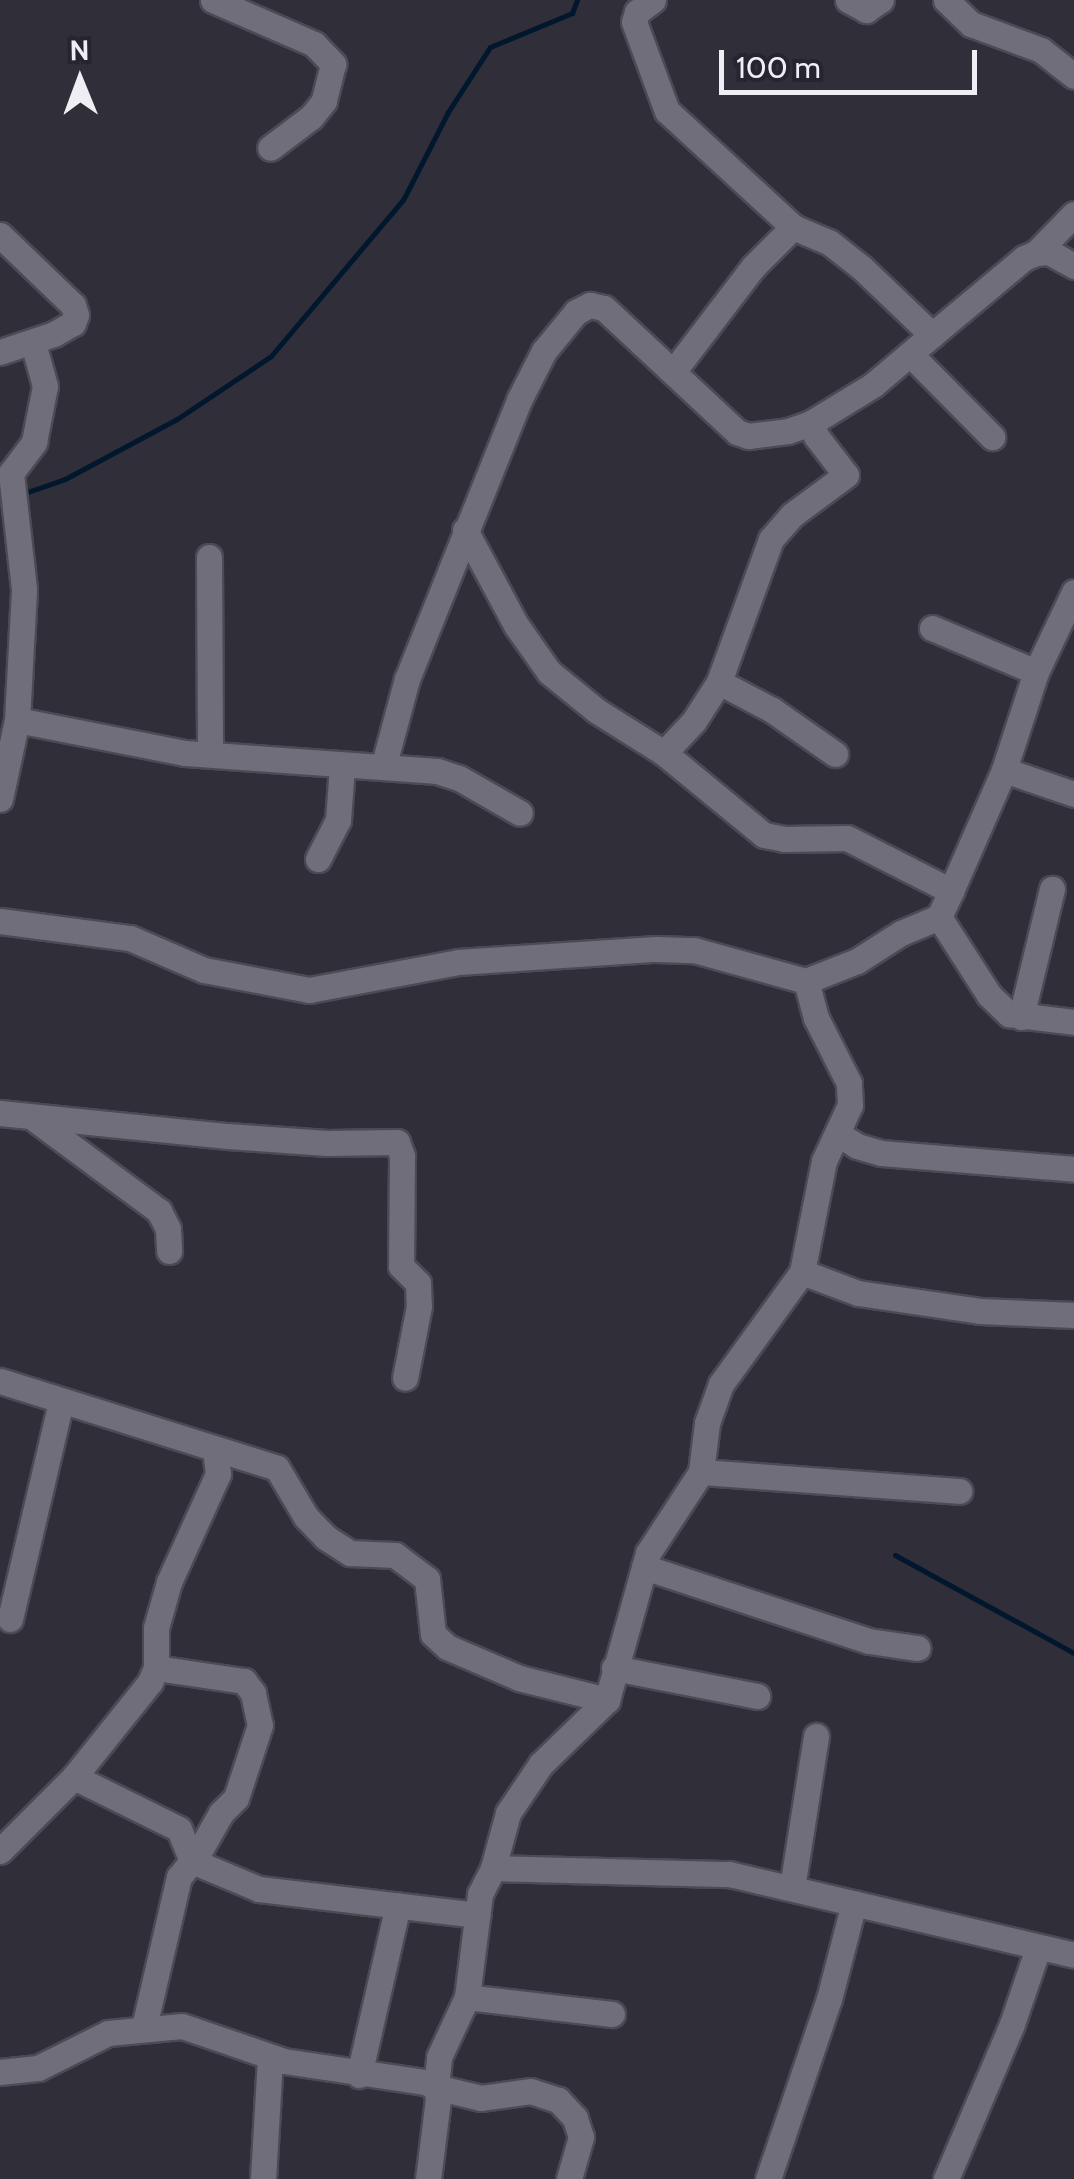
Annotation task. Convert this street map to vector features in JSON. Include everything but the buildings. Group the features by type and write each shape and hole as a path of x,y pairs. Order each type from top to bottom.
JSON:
{"street":[{"path":"213,0 314,44 333,64 324,101 312,117 270,148"},
{"path":"653,0 637,12 634,22 667,111 793,226 840,251 895,296 932,335"},
{"path":"848,0 866,10 880,0"},
{"path":"946,0 971,24 1041,50 1074,76"},
{"path":"1036,253 1074,214"},
{"path":"673,372 753,268 793,226"},
{"path":"0,235 75,310 73,323 33,344 0,352"},
{"path":"384,764 407,679 527,384 544,351 576,312 590,305 604,308 737,432 748,436 788,432 811,423 873,385 1024,258 1049,252 1074,266"},
{"path":"0,799 16,720 24,589 10,472 34,442 45,386 33,344"},
{"path":"910,354 992,437"},
{"path":"664,753 694,720 719,682 770,539 792,515 846,475 816,436 811,423"},
{"path":"465,530 516,626 549,672 598,711 664,753 764,835 784,840 847,838 951,892"},
{"path":"209,556 210,753"},
{"path":"0,921 130,938 204,970 309,990 458,962 656,949 694,950 806,981 857,961 901,933 940,917 1004,770 1036,672 1074,592"},
{"path":"932,628 1036,672"},
{"path":"719,682 772,710 835,754"},
{"path":"16,720 150,749 342,766 384,764 458,778 520,813"},
{"path":"318,859 338,820 342,766"},
{"path":"1004,770 1074,794"},
{"path":"1021,1017 1052,889"},
{"path":"940,917 989,995 1009,1014 1074,1022"},
{"path":"428,2179 436,2087 446,2034 467,1997 480,1894 494,1868 508,1813 520,1790 607,1700 644,1567 656,1538 701,1472 707,1423 726,1372 802,1272 824,1161 850,1105 848,1083 816,1018 806,981"},
{"path":"0,1113 36,1120 327,1143 397,1142 402,1156 402,1266 418,1283 418,1306 404,1378"},
{"path":"36,1120 159,1212 168,1230 169,1251"},
{"path":"838,1134 857,1146 881,1153 1074,1169"},
{"path":"802,1272 858,1293 980,1311 1074,1315"},
{"path":"0,1380 276,1468 306,1517 324,1537 350,1553 394,1555 412,1564 427,1580 434,1634 447,1647 520,1678 607,1700"},
{"path":"10,1619 61,1401"},
{"path":"0,1851 74,1777 150,1682 156,1668 156,1628 168,1582 218,1474 215,1448"},
{"path":"701,1472 958,1491"},
{"path":"644,1567 869,1641 917,1648"},
{"path":"144,2027 179,1877 236,1798 260,1725 252,1693 244,1682 156,1668"},
{"path":"614,1668 757,1696"},
{"path":"792,1888 816,1736"},
{"path":"74,1777 180,1830 193,1860 260,1889 477,1914"},
{"path":"494,1868 728,1874 1074,1955"},
{"path":"768,2179 829,2000 854,1903"},
{"path":"359,2075 398,1905"},
{"path":"946,2179 1012,2024 1038,1948"},
{"path":"467,1997 612,2014"},
{"path":"0,2072 38,2068 108,2033 182,2026 208,2032 270,2058 359,2075 425,2082 481,2098 532,2091 558,2100 576,2118 581,2137 569,2179"},
{"path":"262,2179 270,2058"}],"waterway":[{"path":"22,494 65,479 177,419 271,356 403,200 448,112 490,47 572,13 577,0"},
{"path":"895,1555 1074,1653"}]}
